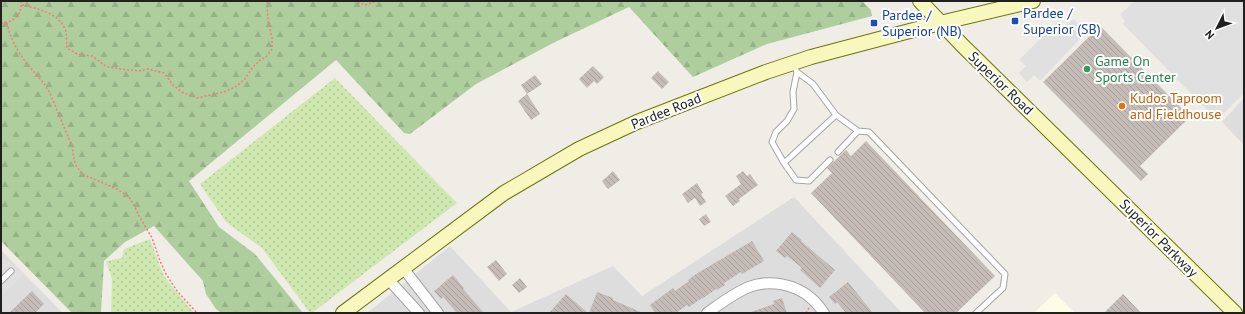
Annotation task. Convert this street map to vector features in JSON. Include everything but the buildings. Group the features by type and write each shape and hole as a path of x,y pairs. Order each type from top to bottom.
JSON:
{"main road":[{"name":"Superior Road","path":"920,1 940,23 1084,164"},
{"name":"Pardee Road","path":"343,313 504,193 579,149 636,122 760,74 795,68 811,56 1033,1"},
{"name":"Superior Parkway","path":"1084,164 1235,313"}],"street":[{"path":"403,268 438,313"},
{"path":"388,279 419,313"},
{"path":"707,313 735,294 749,287 770,283 786,285 800,291 811,298 824,313"}],"lane":[{"path":"795,68 813,84 836,116 858,131 869,132 1005,274 1003,288 976,313"},
{"path":"795,68 793,92 794,110 787,121 776,132 772,142 796,180 809,181 830,160"},
{"path":"784,163 836,116"},
{"path":"838,152 858,131"},
{"path":"1,282 11,271"}],"path":[{"path":"1,23 7,23 18,16 21,11 21,1"},
{"path":"22,5 46,11 54,16 61,23 66,32 67,48 77,54 92,56 107,66 118,69 139,71 148,69 164,73 172,85 182,92 197,98 224,92 237,86 245,79 253,67 260,60 266,57 272,48 267,1"},
{"path":"354,1 365,5 377,1"},
{"path":"7,23 10,35 17,50 50,93 72,146 75,164 82,174 117,189 128,196 133,202 152,238 166,274 197,313"}],"shaded area":[{"path":"1140,1 1244,1 1244,93 1217,120 1123,24 1125,21 1120,15 1132,3"},
{"path":"1073,19 1077,22 1079,32 1083,36 1040,81 1034,75 1027,82 1019,73 1026,66 1019,60 1058,21 1065,27"},
{"path":"1244,98 1244,145 1222,122"},
{"path":"794,197 902,313 367,313 450,246 511,312 613,266 642,296"},
{"path":"1,250 63,313 1,313"},
{"path":"4,258 23,275 1,297 1,261"},
{"path":"1055,293 1075,313 1034,313"}],"green space":[{"path":"1,1 862,1 871,10 872,16 767,44 693,77 629,7 555,42 476,84 410,134 404,133 336,60 189,181 219,227 255,254 303,313 221,313 216,309 206,294 203,281 154,226 125,242 104,261 101,313 72,313 1,241"},
{"path":"335,78 457,203 310,313 262,248 226,222 200,184"},
{"path":"150,239 163,274 194,313 111,313 112,279 106,261 122,258 124,249"}],"place":[{"name":"Pardee / Superior (SB)","path":"1015,21"},
{"name":"Pardee / Superior (NB)","path":"874,23"},
{"name":"Game On Sports Center","path":"1087,69"},
{"name":"Kudos Taproom and Fieldhouse","path":"1122,106"}]}
